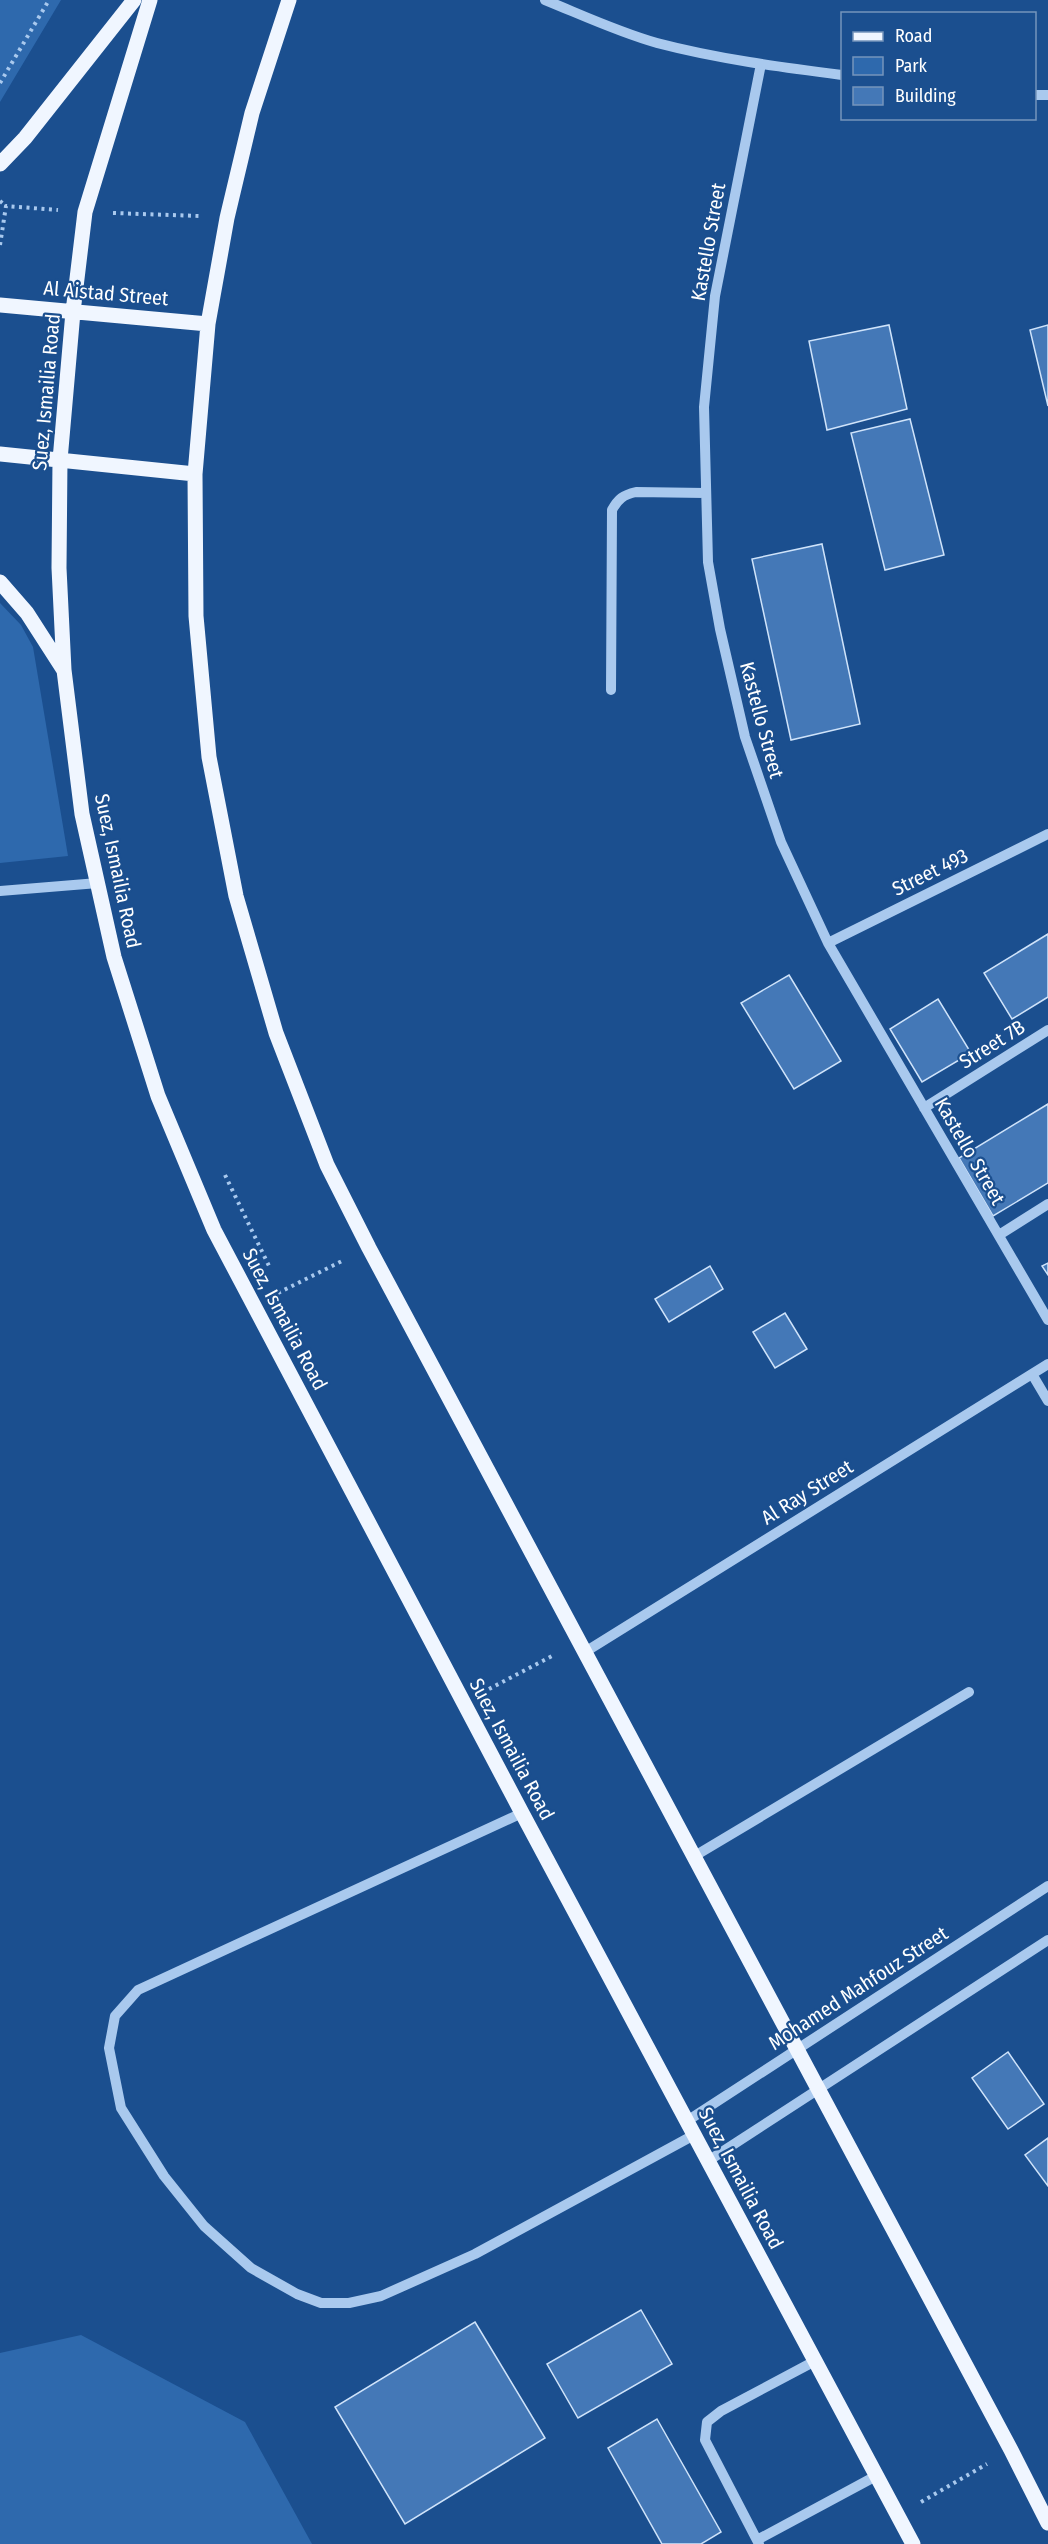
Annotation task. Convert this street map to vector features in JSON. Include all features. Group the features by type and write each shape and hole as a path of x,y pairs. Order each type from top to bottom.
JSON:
{"main road":[{"path":"0,164 25,138 134,0"},
{"name":"Suez, Ismailia Road","path":"150,0 86,212 73,312 60,460 58,568 64,670 82,814 114,957 158,1096 214,1230 522,1813 913,2544"},
{"path":"289,0 252,113 226,218 208,324 195,474 196,616 208,745 236,896 276,1033 327,1165 369,1248 1048,2523"},
{"name":"Al Aistad Street","path":"0,305 208,324"},
{"path":"0,454 195,474"},
{"path":"0,582 27,613 64,670"}],"street":[{"path":"549,1 602,24 655,42 707,55 841,75"},
{"name":"Kastello Street","path":"761,64 715,296 704,407 708,562 720,628 745,737 781,842 828,942 1048,1320"},
{"path":"611,690 612,510 625,494 636,492 705,493"},
{"name":"Street 493","path":"828,942 1048,834"},
{"path":"0,891 98,883"},
{"name":"Street 7B","path":"924,1108 1048,1030"},
{"path":"999,1235 1048,1204"},
{"name":"Al Ray Street","path":"581,1647 1048,1364"},
{"path":"1032,1374 1048,1401"},
{"path":"693,1857 969,1692"},
{"name":"Mohamed Mahfouz Street","path":"522,1813 138,1990 115,2016 109,2048 121,2108 164,2176 204,2226 251,2268 297,2294 321,2303 349,2303 381,2296 475,2254 690,2128 796,2049 1048,1886"},
{"path":"708,2161 1048,1940"},
{"path":"815,2361 721,2411 707,2422 705,2440 758,2542 876,2476"}],"path":[{"path":"0,84 49,0"},
{"path":"0,201 6,206"},
{"path":"220,1164 271,1270"},
{"path":"254,1304 369,1248"},
{"path":"276,1281 281,1291"},
{"path":"464,1702 581,1647"},
{"path":"898,2515 1011,2450"}],"green space":[{"path":"0,0 61,0 0,102"},
{"path":"0,603 21,625 33,647 68,856 0,863"},
{"path":"81,2335 245,2422 312,2544 0,2544 0,2353"}],"building":[{"path":"889,325 907,409 827,430 809,341"},
{"path":"1048,325 1048,406 1030,330"},
{"path":"910,419 944,555 885,570 851,433"},
{"path":"822,544 860,724 791,740 752,559"},
{"path":"1048,934 1048,997 1012,1019 984,973"},
{"path":"789,975 841,1061 794,1089 741,1003"},
{"path":"938,999 971,1053 922,1082 890,1029"},
{"path":"1048,1104 1048,1183 993,1216 959,1158"},
{"path":"1048,1263 1048,1275 1042,1266"},
{"path":"710,1266 723,1289 669,1322 655,1299"},
{"path":"785,1313 807,1349 775,1368 753,1332"},
{"path":"1008,2052 1044,2104 1008,2129 972,2078"},
{"path":"1048,2138 1048,2186 1025,2155"},
{"path":"641,2310 672,2364 578,2418 547,2364"},
{"path":"475,2322 545,2438 405,2524 335,2407"},
{"path":"657,2419 721,2532 701,2544 662,2544 608,2448"}]}
